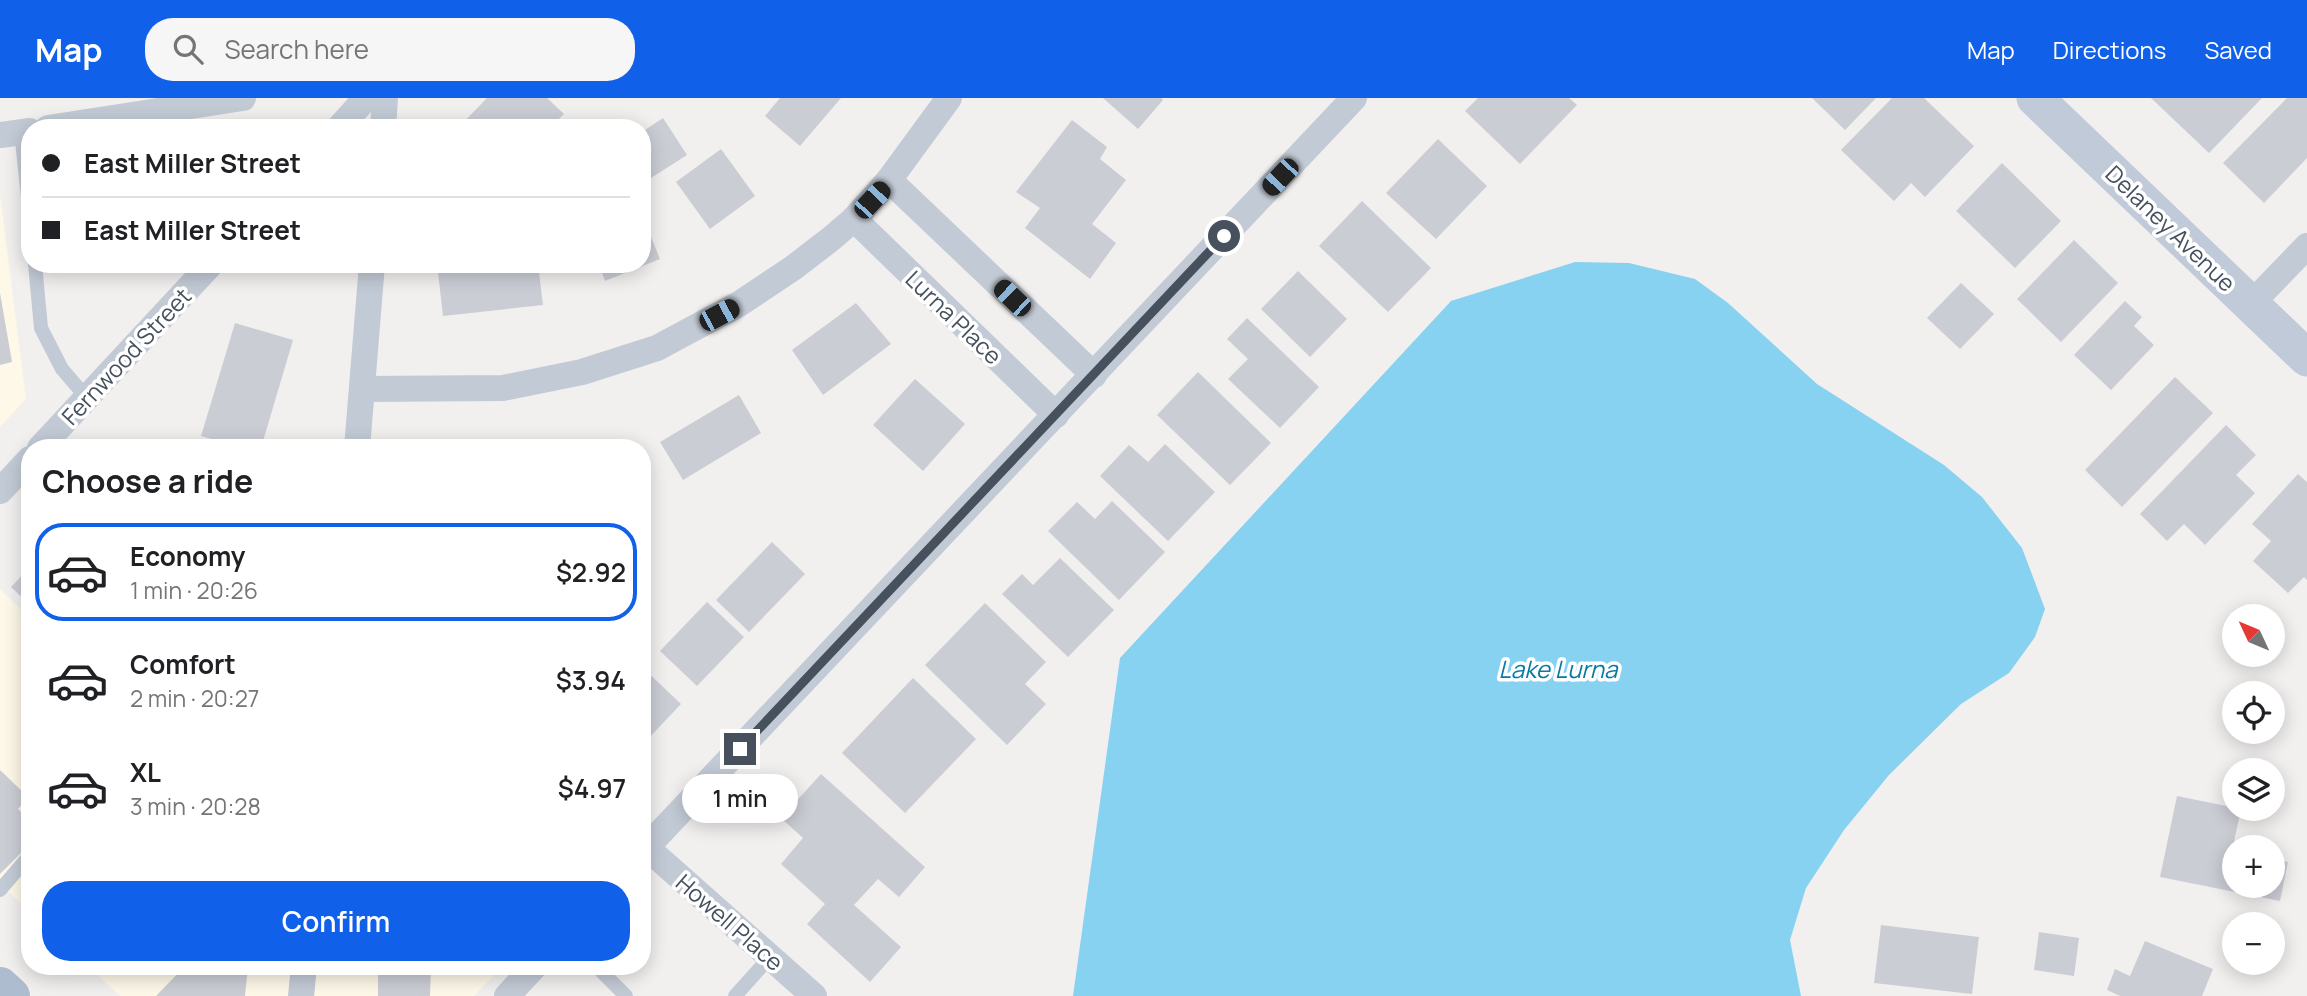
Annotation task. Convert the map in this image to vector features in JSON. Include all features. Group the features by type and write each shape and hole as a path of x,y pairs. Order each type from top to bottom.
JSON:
{"main road":[{"path":"0,986 11,996"}],"street":[{"path":"106,119 243,98"},
{"path":"347,119 366,98"},
{"path":"384,119 385,98"},
{"path":"363,389 503,388 582,372 657,348 739,304 793,268 853,219 890,180 949,98"},
{"path":"651,843 1354,98"},
{"name":"Delaney Avenue","path":"2035,98 2307,358"},
{"path":"890,180 1094,375"},
{"name":"Lurna Place","path":"853,219 1056,415"},
{"path":"2251,304 2307,246"},
{"name":"Fernwood Street","path":"48,439 203,273"},
{"path":"358,439 371,273"},
{"path":"4,483 21,467"},
{"name":"Howell Place","path":"651,856 814,996"},
{"path":"301,996 303,975"},
{"path":"507,996 527,975"}],"lane":[{"path":"17,132 21,152"},
{"path":"36,273 41,328 62,369 87,398"},
{"path":"0,890 21,866"},
{"path":"735,996 770,957"},
{"path":"605,975 626,996"}],"shaded area":[{"path":"0,194 26,399 0,427"},
{"path":"0,589 21,609 21,904 0,884"},
{"path":"98,975 494,975 474,996 120,996"}],"water":[{"name":"Lake Lurna","path":"1575,262 1629,263 1695,279 1728,303 1817,384 1944,465 1982,497 2022,548 2045,609 2035,637 2009,673 1961,704 1889,775 1844,830 1806,888 1790,940 1801,996 1073,996 1120,658 1451,301"}],"building":[{"path":"487,98 547,98 564,114 559,119 467,119"},
{"path":"780,98 841,98 800,146 765,116"},
{"path":"1103,98 1161,98 1163,100 1138,129"},
{"path":"1478,98 1569,98 1577,105 1520,164 1465,111"},
{"path":"1812,98 1876,98 1845,130"},
{"path":"1892,98 1924,98 1974,146 1925,197 1911,183 1894,201 1841,150"},
{"path":"2151,98 2262,98 2209,153"},
{"path":"2287,98 2307,98 2307,158 2264,203 2223,163"},
{"path":"663,118 687,155 651,178 651,126"},
{"path":"1072,120 1107,147 1100,159 1126,180 1092,224 1116,243 1090,279 1025,228 1040,208 1016,192"},
{"path":"1438,139 1487,186 1436,239 1386,193"},
{"path":"721,149 755,196 710,229 676,182"},
{"path":"2002,163 2061,221 2015,268 1956,211"},
{"path":"1362,201 1431,268 1388,312 1319,246"},
{"path":"651,237 660,259 651,263"},
{"path":"2074,240 2118,283 2061,342 2017,299"},
{"path":"1298,271 1347,319 1310,357 1261,309"},
{"path":"438,273 539,273 543,305 443,316"},
{"path":"602,273 625,273 605,281"},
{"path":"1961,283 1994,314 1960,349 1927,318"},
{"path":"0,293 12,362 0,365"},
{"path":"2125,301 2142,317 2134,326 2154,345 2111,390 2074,355"},
{"path":"856,303 891,344 823,395 792,350"},
{"path":"1247,318 1319,387 1280,428 1228,379 1248,359 1227,339"},
{"path":"235,323 293,340 264,439 211,439 201,436"},
{"path":"1198,372 1271,443 1230,485 1157,415"},
{"path":"2175,377 2213,413 2122,507 2085,470"},
{"path":"915,379 965,424 923,471 873,425"},
{"path":"739,395 761,433 683,480 660,442"},
{"path":"2226,425 2256,455 2236,475 2255,493 2205,545 2184,524 2167,541 2140,514"},
{"path":"1165,444 1215,492 1168,541 1100,476 1129,445 1148,462"},
{"path":"2298,474 2307,482 2307,580 2304,577 2288,593 2253,561 2271,541 2252,524"},
{"path":"1112,501 1165,552 1119,600 1048,531 1077,502 1095,519"},
{"path":"772,542 805,574 749,632 716,600"},
{"path":"1060,558 1114,610 1068,657 1002,594 1022,574 1033,585"},
{"path":"21,576 21,596 11,587"},
{"path":"707,602 744,637 697,686 660,651"},
{"path":"985,603 1046,662 1025,684 1046,704 1007,745 925,665"},
{"path":"651,676 681,704 651,736"},
{"path":"913,678 976,739 905,813 842,753"},
{"path":"0,770 21,790 21,805 18,809 21,812 21,853 0,874"},
{"path":"821,774 925,867 899,897 878,879 854,905 901,947 870,982 807,924 825,904 781,864 803,838 781,818"},
{"path":"2177,796 2222,805 2222,821 2238,821 2235,835 2222,835 2222,889 2160,877"},
{"path":"1881,925 1979,937 1972,994 1874,983"},
{"path":"2039,932 2079,938 2074,976 2034,970"},
{"path":"2145,941 2213,969 2202,996 2120,996 2107,990 2115,969 2130,976"},
{"path":"176,975 247,975 245,996 156,996"},
{"path":"378,975 431,975 430,996 378,996"}],"route":[{"path":"740,749 1224,236"}]}
